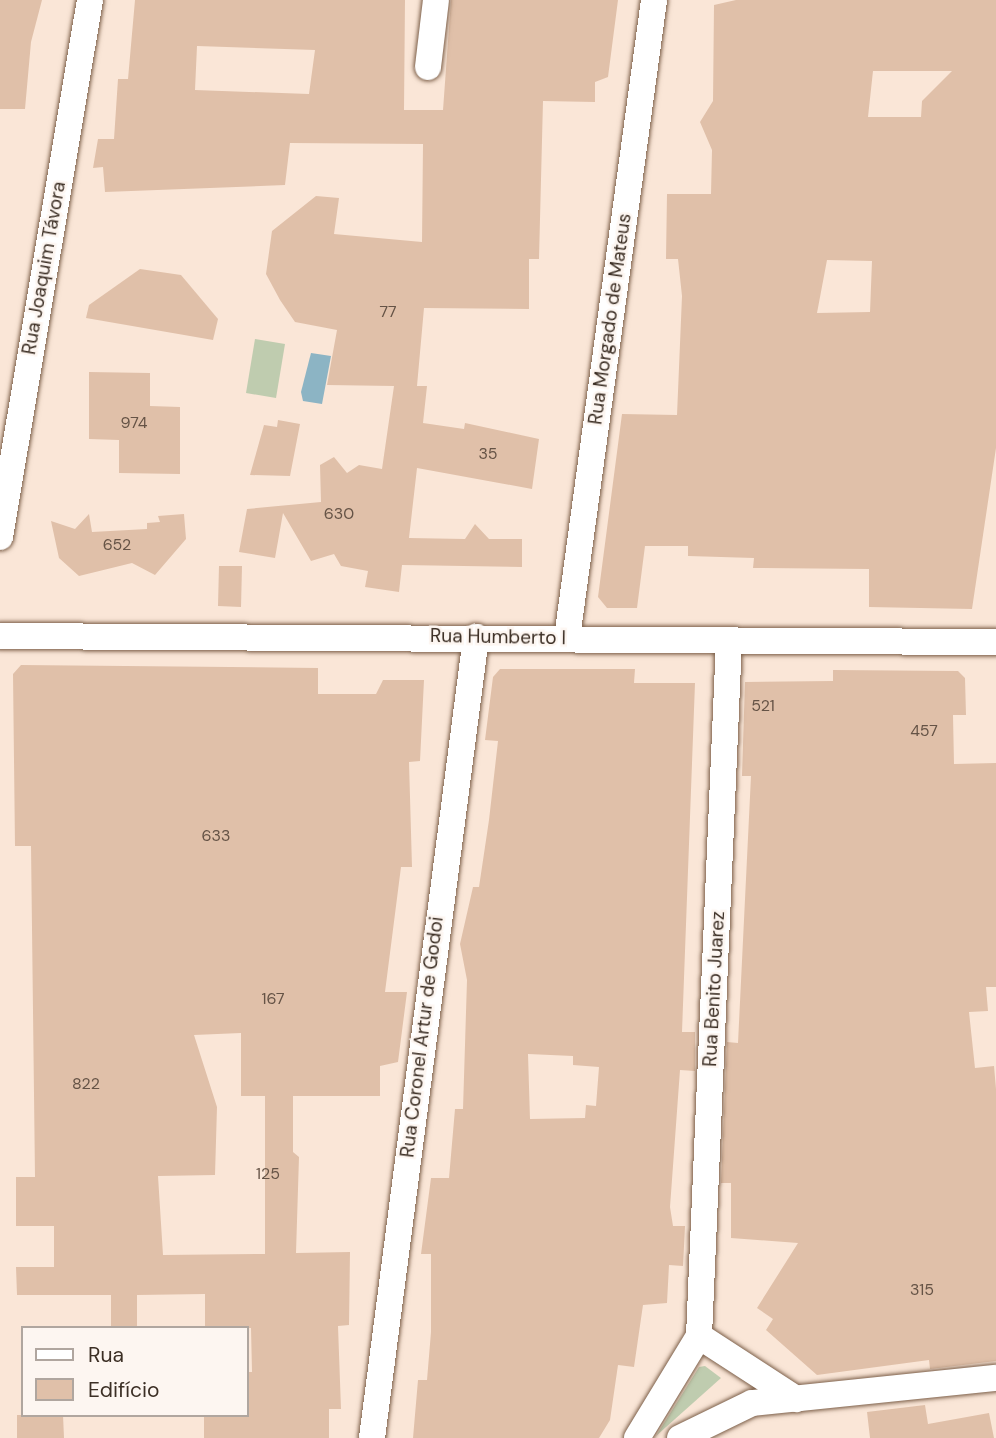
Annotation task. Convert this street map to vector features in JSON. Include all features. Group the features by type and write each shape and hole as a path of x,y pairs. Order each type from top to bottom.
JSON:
{"street":[{"name":"Rua Joaquim Távora","path":"0,537 90,0"},
{"path":"428,67 436,0"},
{"name":"Rua Morgado de Mateus","path":"566,638 654,0"},
{"name":"Rua Humberto I","path":"0,636 996,642"},
{"name":"Rua Coronel Artur de Godoi","path":"372,1438 476,637"},
{"name":"Rua Benito Juarez","path":"699,1336 729,641"},
{"path":"637,1438 699,1336 796,1399"},
{"path":"681,1438 752,1403 996,1378"}],"green space":[{"path":"255,339 285,344 276,398 246,393"},
{"path":"705,1366 721,1378 656,1436 699,1367"}],"water":[{"path":"311,353 331,356 322,404 303,401 301,392"}],"building":[{"path":"0,0 42,0 31,42 25,109 0,109"},
{"path":"135,0 405,0 404,110 443,110 451,0 618,0 608,77 595,82 595,102 543,101 539,259 529,259 529,309 424,308 417,386 427,386 423,423 464,429 465,423 539,439 532,489 417,468 409,538 465,539 475,524 489,539 522,539 522,567 402,565 399,592 365,587 368,571 341,566 334,554 311,561 283,513 275,558 239,552 247,509 321,502 320,465 334,457 347,473 359,465 382,469 394,386 327,385 337,330 295,322 280,300 266,274 272,231 316,196 339,198 334,234 422,242 423,144 290,143 285,185 105,192 103,167 93,168 98,139 114,139 118,79 128,79","holes":["197,46 315,50 309,94 195,90"]},
{"path":"736,0 996,0 996,448 972,609 869,607 869,569 753,568 754,558 688,556 688,546 645,546 637,608 607,608 598,597 622,414 677,415 682,296 678,259 666,259 667,194 711,194 712,150 700,122 713,101 714,5","holes":["873,71 952,71 922,101 921,117 868,117","827,260 872,261 870,312 817,313"]},
{"path":"140,269 181,275 218,319 213,340 86,318 89,305"},
{"path":"89,372 150,373 150,406 180,407 180,474 119,473 119,440 89,439"},
{"path":"278,420 300,424 290,476 250,475 264,425 277,427"},
{"path":"89,514 92,532 147,529 147,523 160,522 158,516 184,514 186,539 155,575 132,563 79,576 59,558 51,521 75,529"},
{"path":"219,566 242,566 241,607 218,606"},
{"path":"21,665 318,668 318,694 376,694 383,680 424,680 420,761 409,762 412,867 401,867 385,992 407,992 398,1062 380,1066 380,1096 293,1096 293,1152 299,1157 296,1253 350,1252 349,1325 338,1326 341,1409 329,1409 329,1438 204,1438 204,1417 248,1417 248,1372 252,1372 251,1328 205,1326 205,1294 137,1295 137,1326 111,1326 111,1295 17,1295 16,1267 54,1267 54,1226 16,1226 16,1177 35,1177 31,846 15,846 13,674","holes":["241,1033 241,1096 265,1096 265,1254 163,1255 158,1176 215,1175 217,1107 194,1035"]},
{"path":"500,669 635,669 634,683 695,683 682,1032 695,1032 695,1071 680,1070 670,1207 673,1226 685,1226 683,1266 669,1265 667,1303 643,1305 634,1367 618,1365 610,1420 599,1438 413,1438 418,1380 427,1380 431,1332 431,1254 421,1254 431,1178 449,1178 455,1109 463,1109 467,980 460,944 473,887 479,887 489,820 498,741 485,740 493,677","holes":["528,1054 573,1056 573,1065 599,1067 596,1106 586,1105 585,1118 530,1119"]},
{"path":"833,670 958,671 965,678 966,715 953,715 954,764 996,763 996,987 986,987 988,1011 969,1012 975,1068 994,1066 996,1089 996,1361 930,1369 929,1360 817,1375 766,1330 773,1319 757,1308 798,1243 731,1238 731,1183 721,1183 727,1042 738,1043 751,776 742,776 745,682 833,681"},
{"path":"925,1405 928,1424 989,1413 994,1438 870,1438 867,1412"},
{"path":"17,1415 63,1417 64,1438 17,1438"}]}
